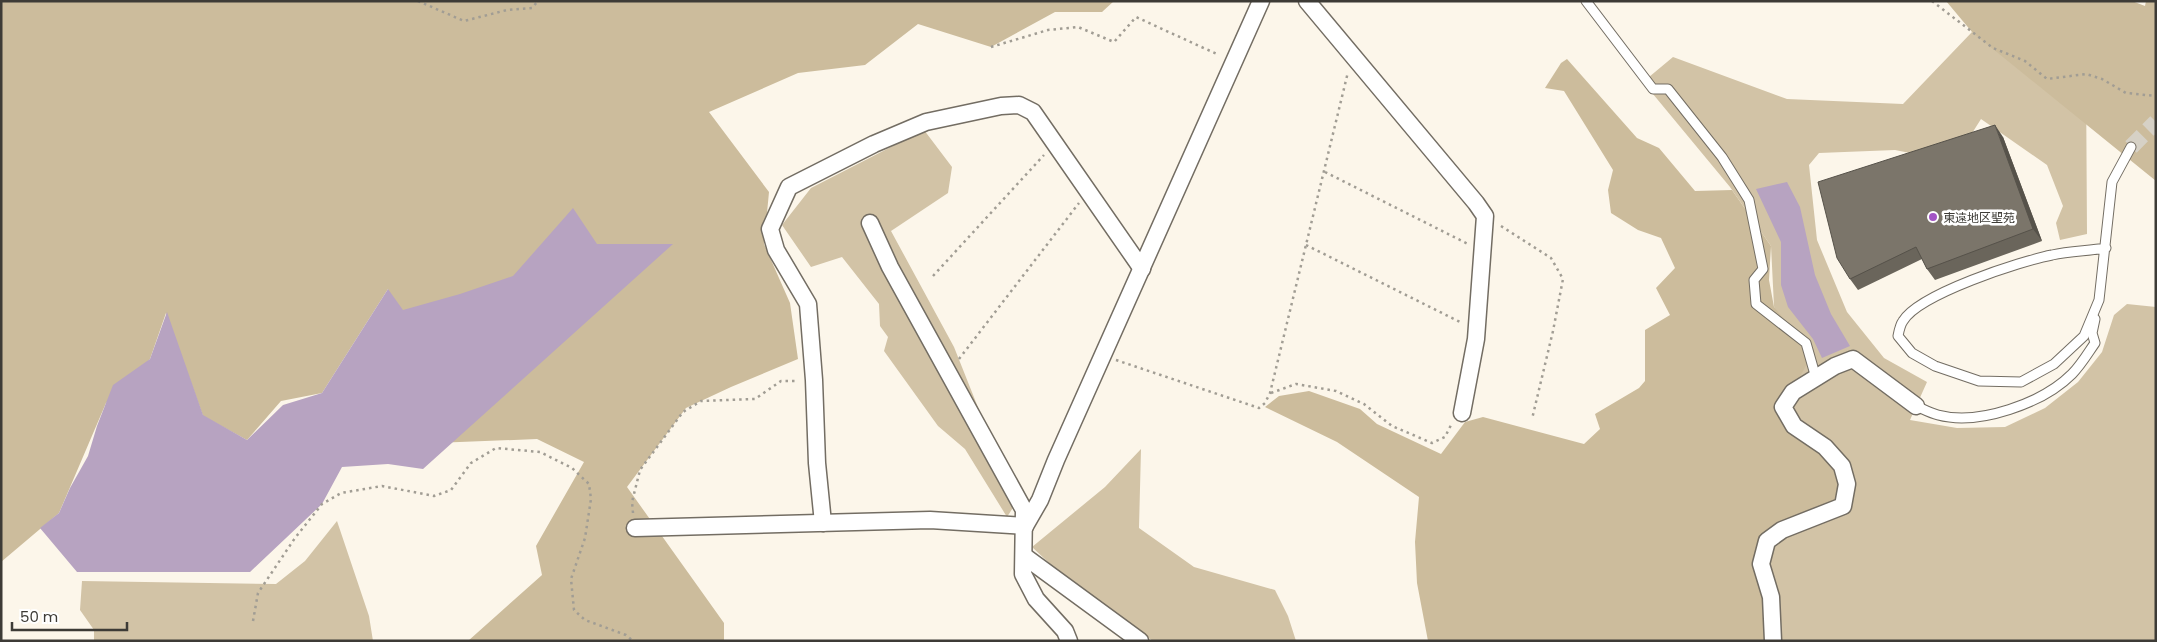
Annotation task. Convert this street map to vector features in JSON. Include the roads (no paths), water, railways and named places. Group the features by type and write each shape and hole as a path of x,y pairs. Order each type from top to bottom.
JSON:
{"street":[{"path":"1025,526 1040,500 1056,460 1261,1"},
{"path":"1307,1 1476,203 1484,216 1477,330 1462,414"},
{"path":"823,523 817,463 814,380 808,304 776,250 770,229 789,187 874,144 926,122 1001,106 1019,105 1033,112 1142,269"},
{"path":"870,223 890,267 1024,510 1023,574 1036,599 1065,630 1068,641"},
{"path":"1773,641 1771,597 1762,564 1767,541 1782,530 1843,506 1848,484 1842,466 1825,447 1794,426 1783,407 1793,392 1835,366 1852,359 1916,406"},
{"path":"635,528 930,520 1025,526"},
{"path":"1024,556 1140,641"}],"lane":[{"path":"1586,1 1653,89 1668,89 1722,157 1749,200 1762,269 1754,280 1756,304 1806,343 1816,378"},
{"path":"1916,406 1938,415 1971,417 1992,414 2026,404 2052,390 2073,373 2095,343 2092,333 2099,300 2106,248 2112,182 2131,148"},
{"path":"2099,300 2084,336 2054,364 2021,382 1979,381 1935,366 1912,353 1898,336 1902,321 1914,310 1972,280 2016,264 2044,257 2106,248"}],"tunnel":[{"path":"2131,147 2156,122"}],"place":[{"name":"東遠地区聖苑","path":"1933,217"}]}
